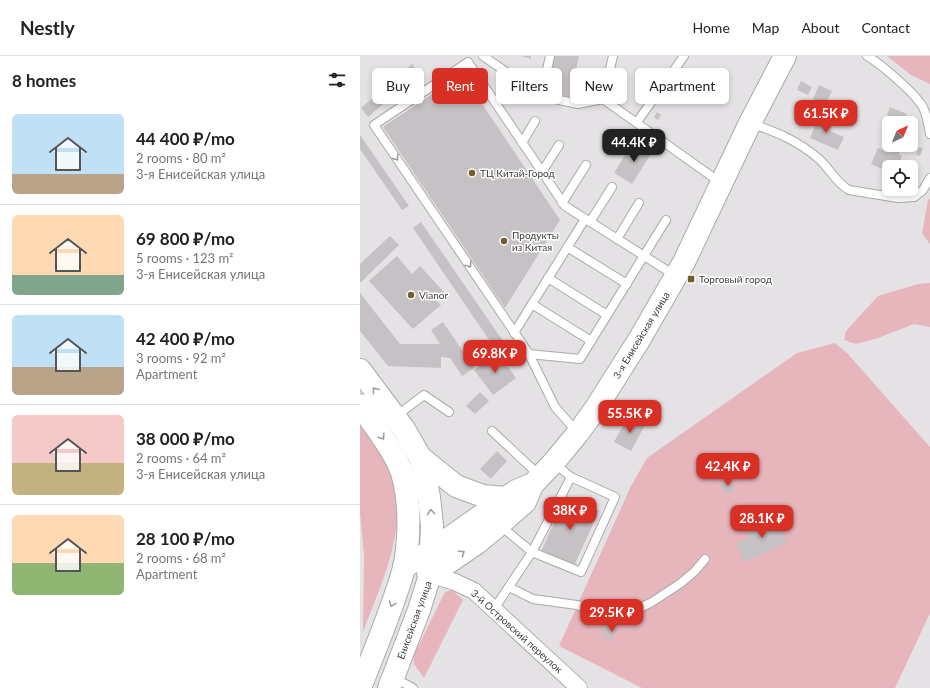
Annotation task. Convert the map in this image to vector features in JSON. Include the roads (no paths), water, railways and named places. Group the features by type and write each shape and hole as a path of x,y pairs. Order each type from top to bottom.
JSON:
{"street":[{"name":"3-я Енисейская улица","path":"404,567 431,551 542,474 578,433 625,363 676,276 722,184 750,123 785,56"},
{"path":"360,370 395,416 420,457 456,486 483,496 506,498"},
{"path":"360,405 383,437 399,464 407,496 409,528 404,567 360,688"},
{"name":"Енисейская улица","path":"391,683 419,610 430,574 432,525 429,496 420,457"},
{"path":"430,574 477,543 525,502 542,474"},
{"name":"3-й Островский переулок","path":"404,567 430,574 465,586 474,591 579,688"}],"lane":[{"path":"483,56 500,68"},
{"path":"547,68 550,56"},
{"path":"610,68 613,56"},
{"path":"637,122 684,56"},
{"path":"867,56 873,59 900,82 922,104 930,134"},
{"path":"578,433 555,407 529,354 374,125 468,62 562,203 676,276"},
{"path":"610,104 722,184"},
{"path":"522,143 536,121"},
{"path":"750,123 784,136 804,147 820,160 843,187 849,190 898,198 914,197 927,187 930,178"},
{"path":"542,172 559,146"},
{"path":"562,203 586,165"},
{"path":"514,333 568,247 612,186"},
{"path":"617,239 639,203"},
{"path":"529,354 580,359 666,220"},
{"path":"568,247 627,284"},
{"path":"548,278 607,315"},
{"path":"532,304 591,341"},
{"path":"395,416 424,395 449,412"},
{"path":"492,431 542,474 571,477 615,497 581,572 532,552 508,532 501,523"},
{"path":"494,609 532,552 571,477"},
{"path":"509,587 533,599 577,605 601,614 621,614 636,610 652,602 681,583 695,571 705,559"},
{"path":"391,683 413,688"}],"place":[{"name":"ТЦ Китай-Город","path":"472,173"},
{"name":"Продукты из Китая","path":"504,241"},
{"name":"Торговый город","path":"691,279"},
{"name":"Vianor","path":"411,295"}]}
